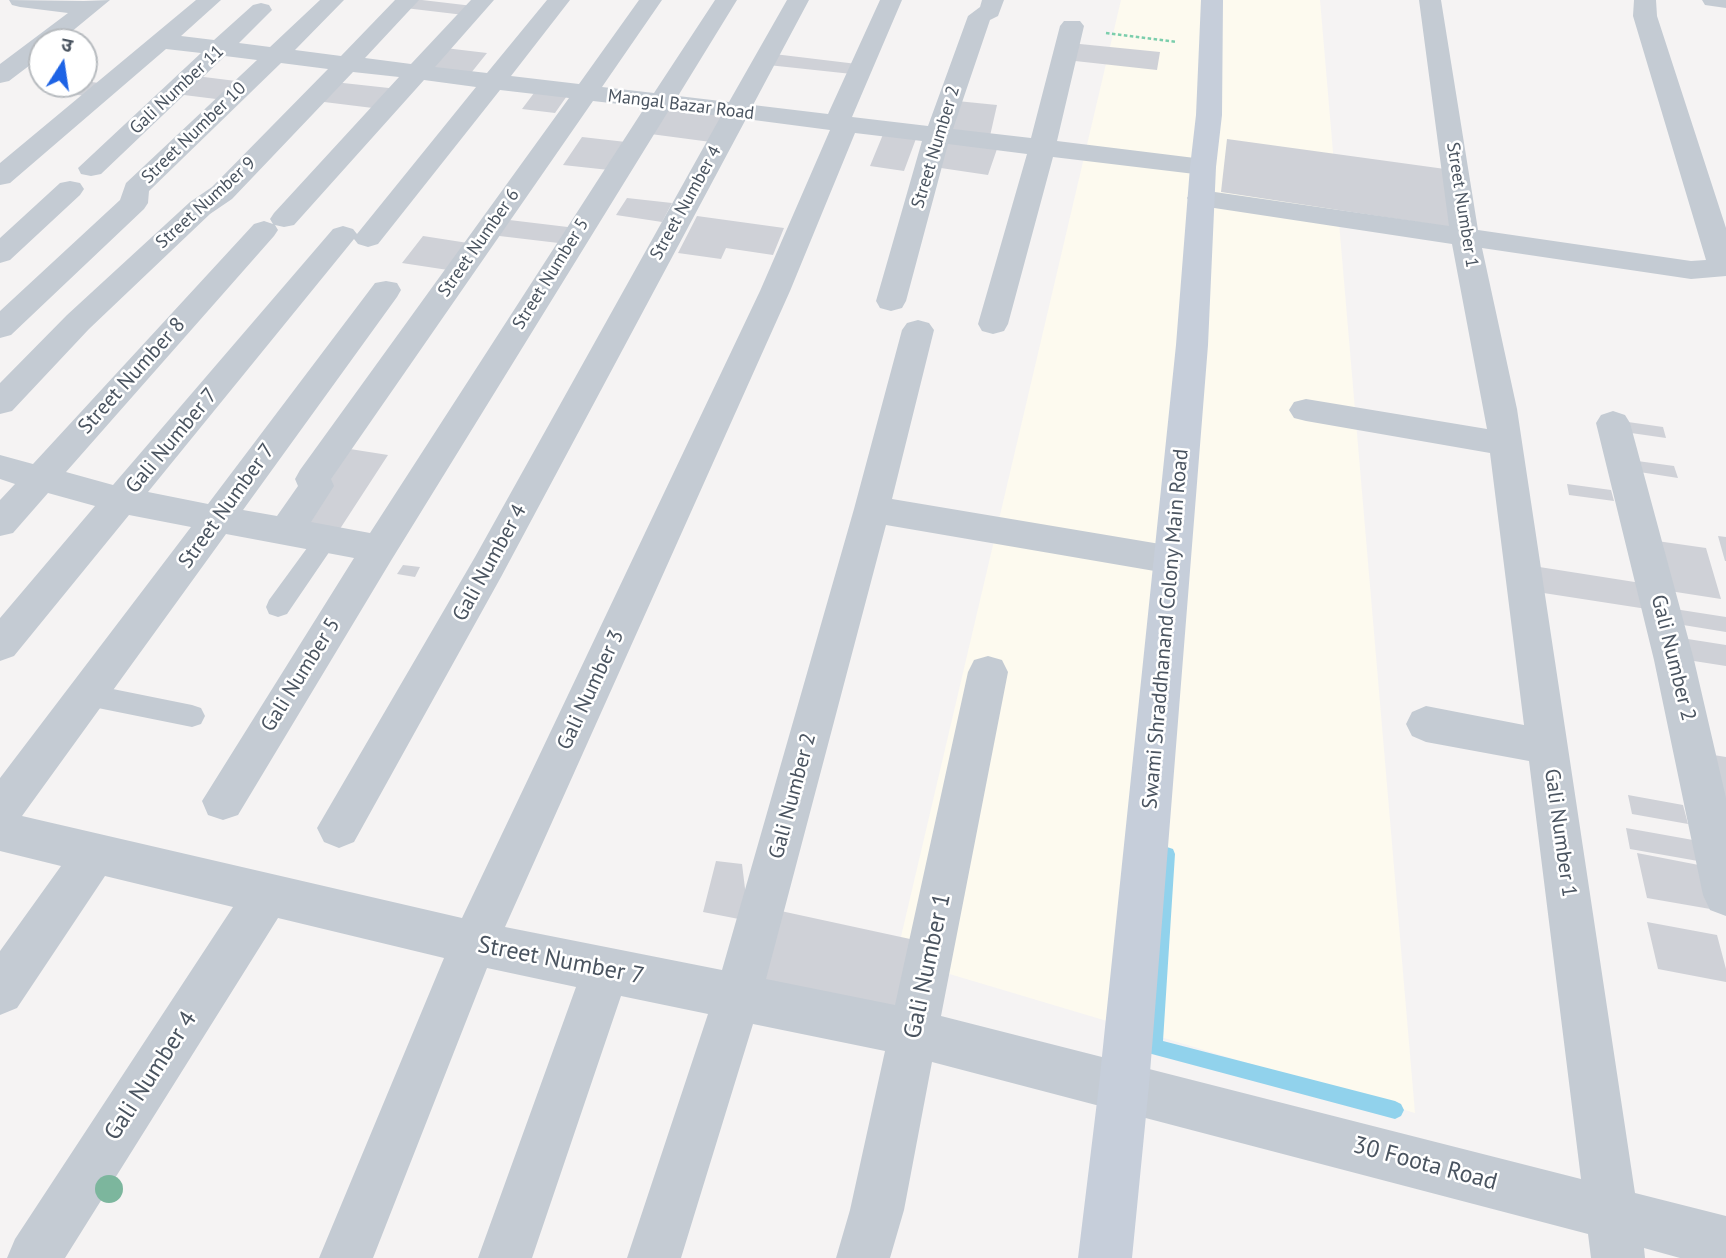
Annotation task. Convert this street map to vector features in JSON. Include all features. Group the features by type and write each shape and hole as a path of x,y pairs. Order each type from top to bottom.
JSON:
{"street":[{"path":"20,0 94,4"},
{"path":"0,177 210,0"},
{"name":"Street Number 10","path":"0,328 134,204 136,189 334,0"},
{"name":"Street Number 9","path":"0,404 78,322 200,208 222,193 408,0"},
{"name":"Street Number 8","path":"0,523 484,0"},
{"path":"492,82 558,0"},
{"name":"Street Number 6","path":"285,532 317,486 312,480 651,0"},
{"name":"Street Number 5","path":"379,549 726,0"},
{"name":"Street Number 4","path":"636,296 798,0"},
{"name":"Gali Number 3","path":"346,1258 474,943 775,291 891,0"},
{"name":"Street Number 2","path":"904,315 936,136 980,16 990,11 993,0"},
{"name":"Swami Shraddhanand Colony Main Road","path":"1105,1258 1124,1085 1192,345 1209,115 1212,0"},
{"name":"Street Number 1","path":"1430,0 1465,236 1504,426"},
{"name":"Mangal Bazar Road","path":"160,41 1042,149 1465,236 1691,270 1717,269 1721,264 1645,16 1645,0"},
{"path":"1713,0 1726,1"},
{"path":"63,28 94,4"},
{"name":"Gali Number 11","path":"91,168 261,10"},
{"path":"993,324 1042,149 1071,29"},
{"path":"0,76 21,60"},
{"path":"98,69 124,72"},
{"name":"Gali Number 7","path":"0,645 123,501 492,82"},
{"path":"0,254 70,189"},
{"name":"Street Number 7","path":"0,812 386,289"},
{"name":"Gali Number 4","path":"339,828 494,556 636,296"},
{"name":"Gali Number 2","path":"654,1258 738,996 872,509 904,315"},
{"path":"1306,410 1504,426"},
{"name":"Gali Number 2","path":"1613,423 1675,660 1726,895"},
{"name":"Gali Number 1","path":"1504,426 1615,1236"},
{"path":"0,467 123,501 379,549"},
{"path":"872,509 1172,560"},
{"name":"Gali Number 5","path":"223,801 379,549"},
{"name":"Gali Number 1","path":"863,1258 877,1210 988,672"},
{"path":"1426,724 1548,747"},
{"name":"Street Number 7","path":"0,831 474,943 914,1033 1124,1085"},
{"path":"0,992 94,855"},
{"name":"Gali Number 4","path":"34,1258 268,893"},
{"path":"505,1258 606,970"},
{"name":"30 Foota Road","path":"1124,1085 1615,1236 1726,1243"}],"lane":[{"path":"278,607 326,540"},
{"path":"88,695 192,716"}],"path":[{"path":"1071,29 1129,34 1210,50"}],"shaded area":[{"path":"1121,0 1320,0 1415,1113 896,958"}],"building":[{"path":"413,0 473,6 464,15 405,8"},
{"path":"1070,43 1160,52 1157,70 1066,60"},
{"path":"445,48 487,53 471,73 429,68"},
{"path":"774,54 857,64 852,74 768,65"},
{"path":"196,76 244,82 224,100 176,94"},
{"path":"334,82 398,89 381,109 316,101"},
{"path":"537,89 569,93 555,113 522,109"},
{"path":"957,101 997,105 990,136 949,131"},
{"path":"659,106 727,114 711,142 643,133"},
{"path":"884,132 917,136 904,171 870,166"},
{"path":"582,137 626,142 609,170 563,165"},
{"path":"1227,139 1445,169 1450,227 1221,192"},
{"path":"945,141 997,149 988,175 934,167"},
{"path":"627,198 672,203 662,222 616,215"},
{"path":"697,216 784,228 773,255 726,248 721,259 678,253"},
{"path":"501,219 576,228 567,244 491,235"},
{"path":"423,236 468,243 448,270 402,263"},
{"path":"1621,421 1663,427 1666,438 1624,432"},
{"path":"350,449 388,455 336,535 296,527"},
{"path":"1630,460 1674,466 1678,478 1633,471"},
{"path":"1567,484 1611,490 1614,501 1569,495"},
{"path":"1718,536 1726,537 1726,561 1725,561"},
{"path":"1650,540 1706,548 1721,599 1663,590"},
{"path":"403,565 420,567 415,577 397,574"},
{"path":"1533,566 1641,583 1647,609 1537,592"},
{"path":"1668,608 1726,617 1726,632 1671,623"},
{"path":"1675,637 1726,645 1726,666 1681,659"},
{"path":"1701,753 1726,757 1726,798 1712,795"},
{"path":"1628,795 1683,805 1688,824 1632,814"},
{"path":"1626,828 1693,840 1698,861 1630,849"},
{"path":"1637,853 1704,866 1716,910 1647,898"},
{"path":"716,861 742,864 749,921 703,912"},
{"path":"767,908 924,942 910,1015 747,979"},
{"path":"1647,922 1717,935 1726,969 1726,982 1658,969"}],"waterway":[{"path":"1167,854 1154,1047 1395,1110"}]}
